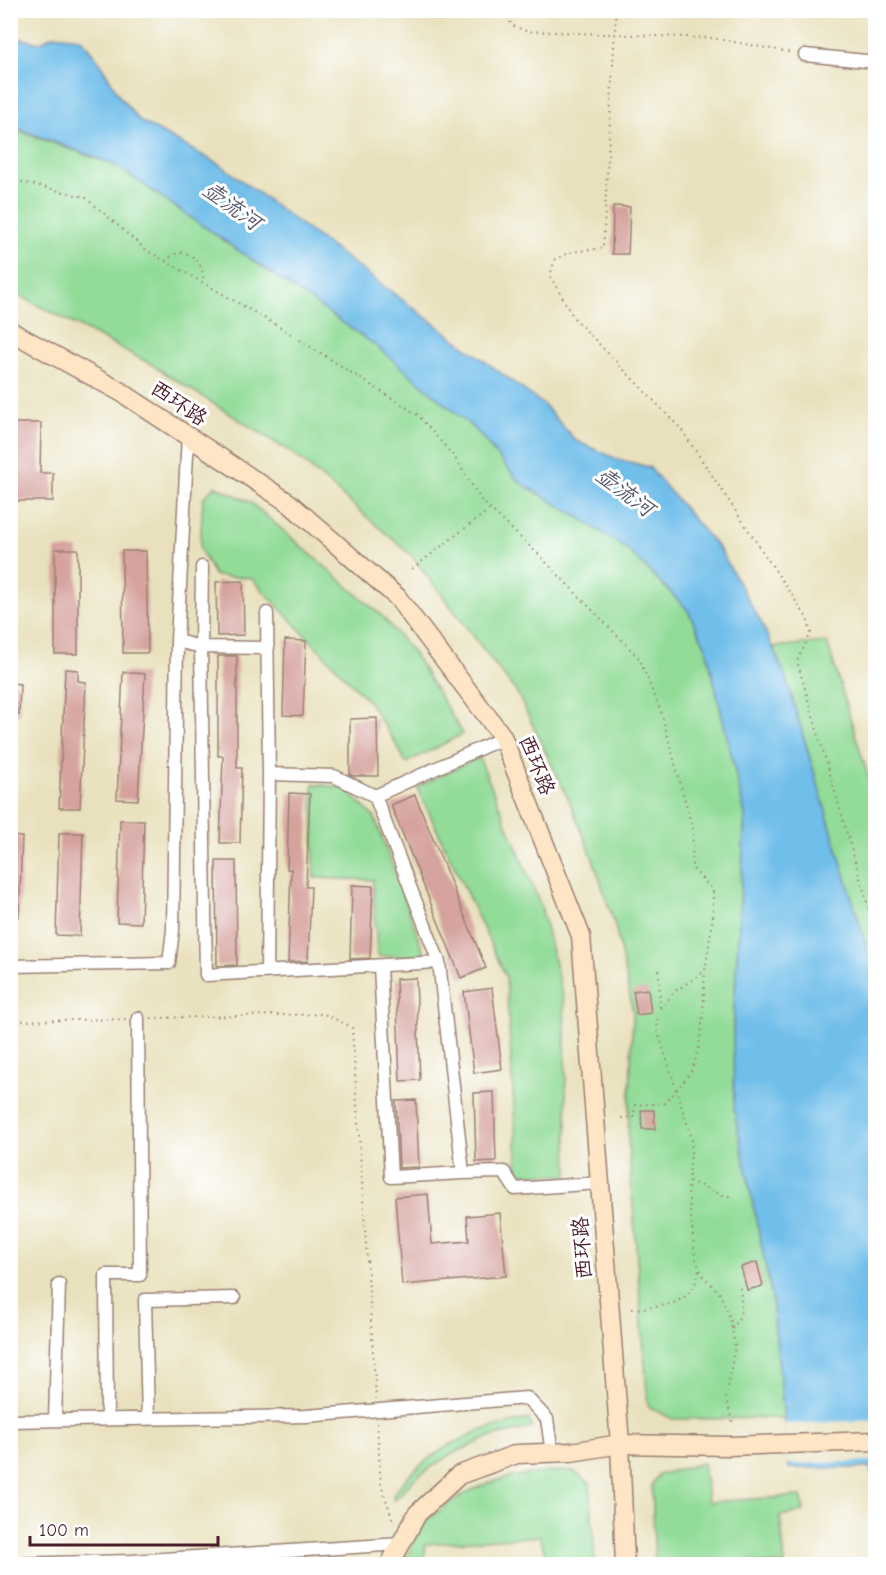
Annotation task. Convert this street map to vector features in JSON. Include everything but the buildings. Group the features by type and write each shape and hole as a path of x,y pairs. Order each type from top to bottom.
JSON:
{"main road":[{"name":"西环路","path":"10,331 121,392 289,503 397,597 503,738 581,936 620,1444 626,1564"},
{"path":"390,1564 417,1514 459,1475 517,1454 571,1452 620,1444 728,1446 876,1441"}],"street":[{"path":"805,55 876,62"},
{"path":"10,966 169,963 173,930 177,641 188,436"},
{"path":"202,567 206,975 439,962"},
{"path":"267,613 269,774 267,972"},
{"path":"177,641 201,647 268,648"},
{"path":"375,796 503,738"},
{"path":"269,774 334,776 375,796 439,962 463,1173"},
{"path":"380,966 391,1177 504,1172 515,1189 600,1183"},
{"path":"107,1419 106,1275 140,1275 138,1018"},
{"path":"55,1420 58,1284"},
{"path":"148,1419 145,1300 234,1298"},
{"path":"10,1421 306,1416 527,1398 547,1419 552,1453"},
{"path":"13,1564 131,1561 401,1544"}],"path":[{"path":"508,10 511,25 526,32 712,38 805,55"},
{"path":"616,10 603,248 571,252 555,259 550,276 574,318 681,429 807,618 811,633 798,661 876,933"},
{"path":"10,179 86,197 146,250 278,326 418,415 455,458 481,500 538,554 639,658 661,712 693,830 692,868 712,890 713,917 705,970 699,1042 693,1068 665,1103 635,1105 634,1117 621,1118"},
{"path":"165,261 176,253 189,254 199,262 204,277 203,282"},
{"path":"412,569 490,509"},
{"path":"659,970 660,1009"},
{"path":"705,970 674,992 660,1009 657,1029 692,1139 689,1181 695,1256 702,1275 718,1292 730,1318 735,1346 726,1399 733,1423"},
{"path":"10,1021 324,1014 352,1027 381,1485 401,1544"},
{"path":"689,1181 722,1195 733,1197"},
{"path":"632,1310 670,1305 688,1295 697,1283 700,1268"},
{"path":"732,1329 740,1320 740,1287"}],"green space":[{"path":"10,128 115,165 375,345 476,430 519,482 577,516 628,550 687,609 706,647 745,814 733,1032 772,1298 784,1418 672,1419 648,1406 628,1139 633,1011 615,925 592,856 568,798 517,693 411,555 295,455 149,363 11,291"},
{"path":"215,486 250,502 382,616 414,654 463,734 406,763 369,702 251,578 215,576 200,549 203,498"},
{"path":"827,642 875,799 875,975 785,675 773,647"},
{"path":"479,757 541,906 564,1002 568,1176 518,1173 506,977 417,787"},
{"path":"313,784 344,788 375,818 425,956 377,956 373,880 314,878"},
{"path":"529,1419 532,1428 490,1437 450,1455 415,1478 394,1501 393,1495 409,1475 440,1451 481,1431"},
{"path":"703,1463 708,1502 801,1496 804,1511 780,1516 785,1564 655,1564 652,1484 658,1475"},
{"path":"573,1471 590,1483 595,1564 548,1564 540,1536 425,1544 425,1564 404,1564 428,1520 473,1489 521,1475"}],"water":[{"name":"壶流河","path":"54,35 80,38 97,58 120,97 140,121 222,166 544,405 576,441 617,459 649,467 720,550 762,624 785,675 875,975 875,1480 872,1478 871,1468 789,1468 772,1298 734,1110 733,1032 745,814 706,647 687,609 628,550 577,516 519,482 476,430 375,345 115,165 11,126 10,36 39,43"}],"pier":[{"path":"875,1420 875,1461 786,1464 784,1424"}]}
